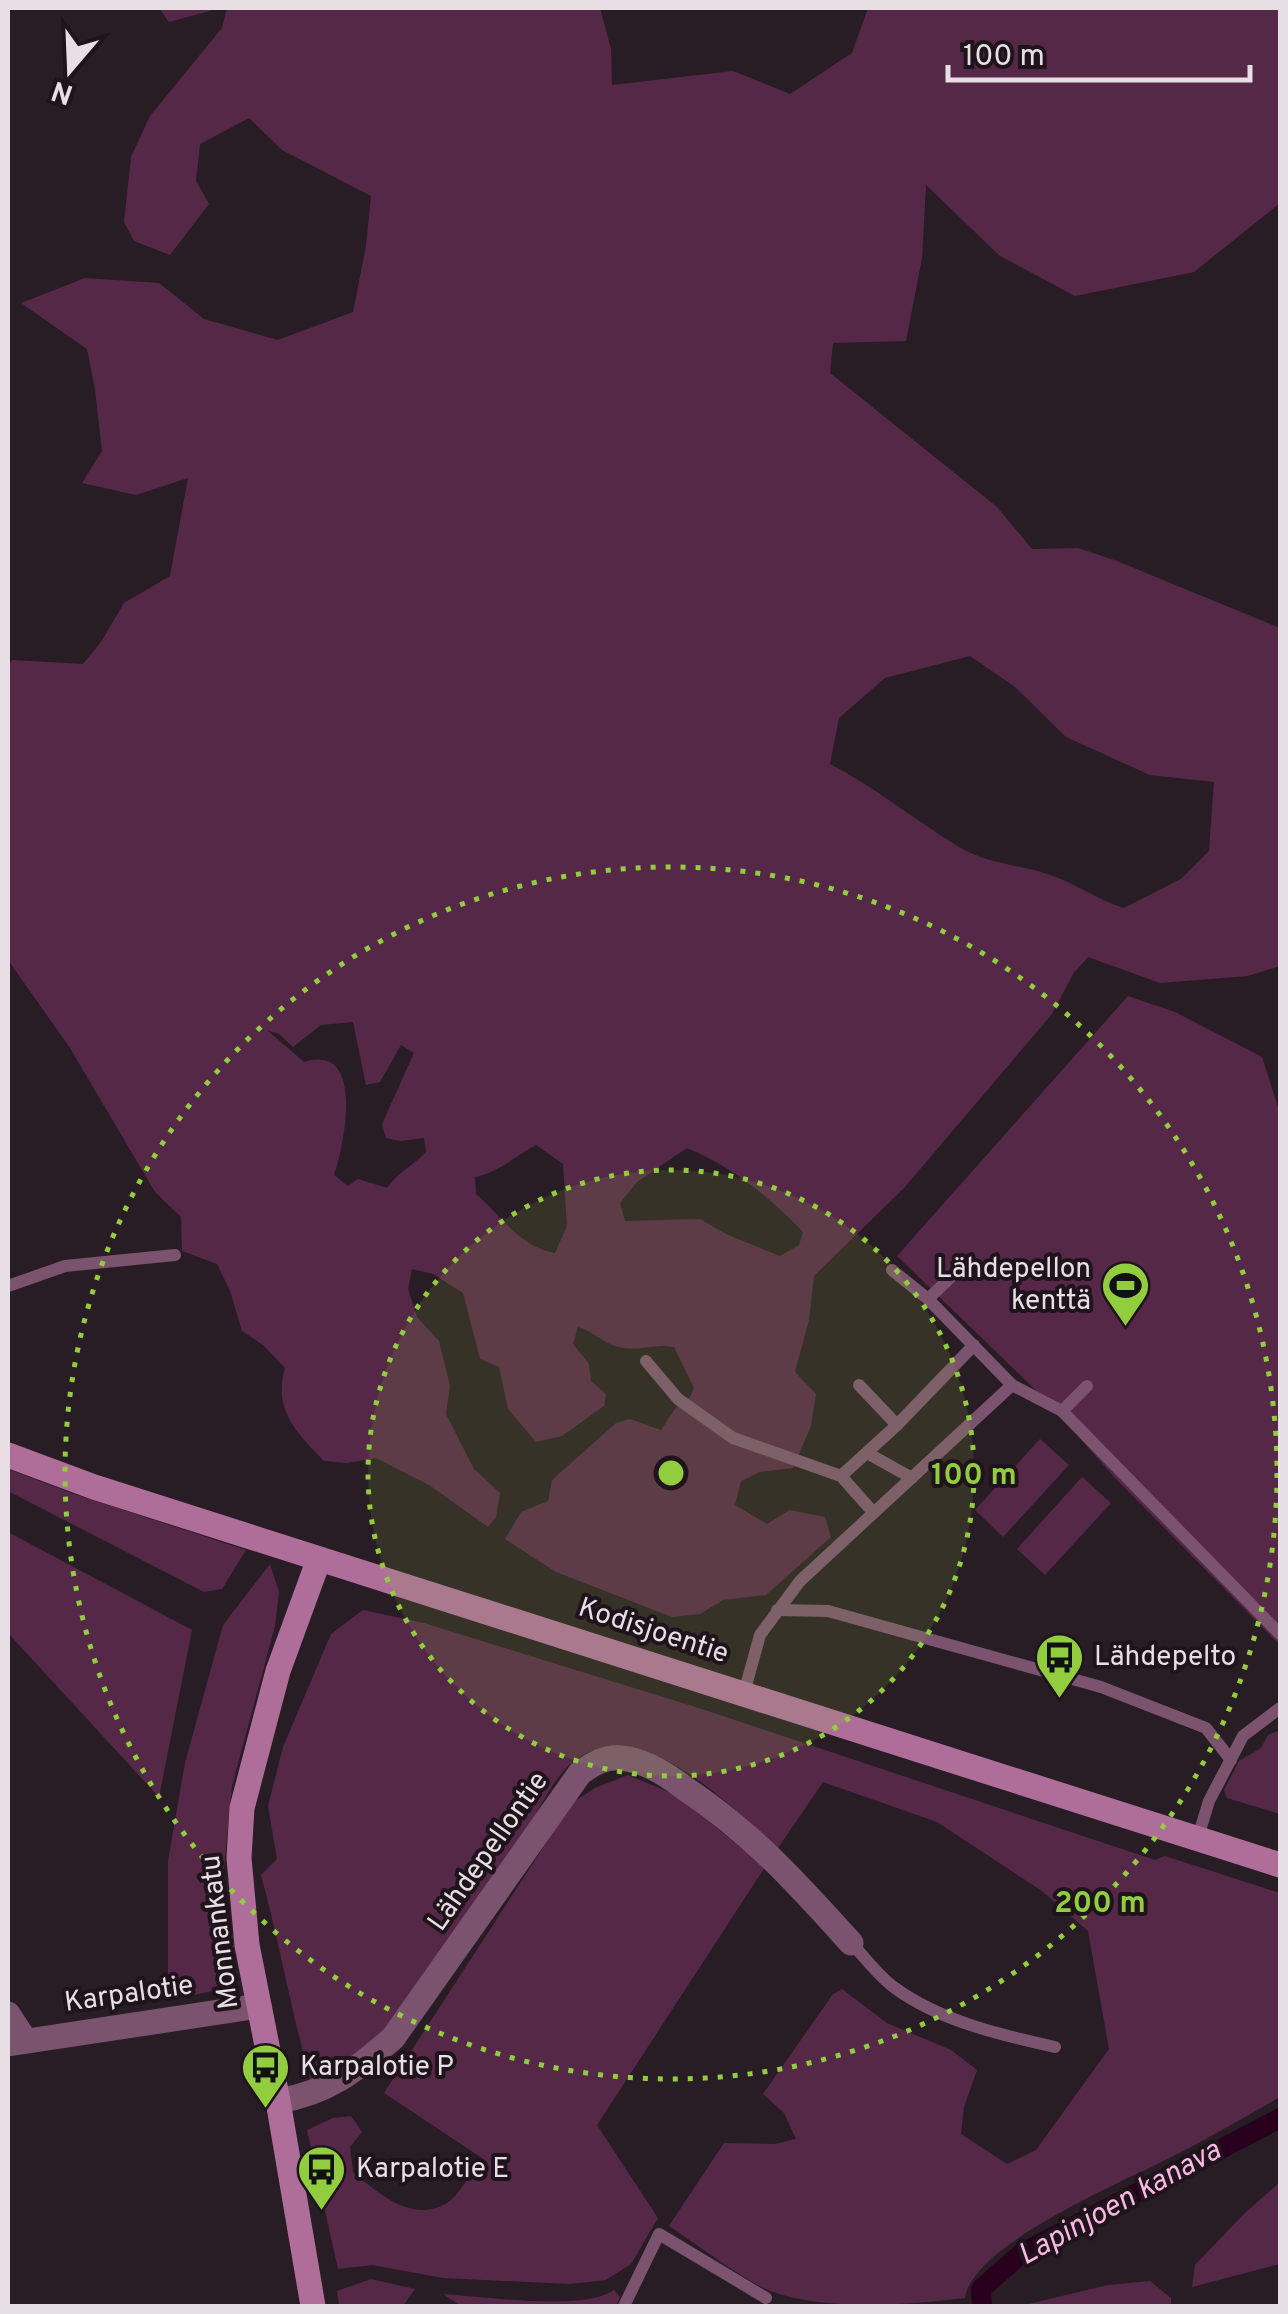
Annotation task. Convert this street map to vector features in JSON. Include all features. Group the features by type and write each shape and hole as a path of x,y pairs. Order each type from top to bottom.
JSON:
{"street":[{"name":"Kodisjoentie","path":"8,1455 94,1487 1280,1865"},
{"name":"Monnankatu","path":"313,2306 259,2006 239,1858 242,1808 278,1672 319,1558"},
{"name":"Lähdepellontie","path":"278,2101 310,2096 363,2064 393,2038 580,1773 601,1759 621,1758 646,1764 721,1812 781,1864 851,1943"},
{"name":"Karpalotie","path":"16,2042 259,2006"},
{"path":"8,2014 16,2042"}],"lane":[{"path":"8,1286 66,1266 175,1254"},
{"path":"892,1270 928,1299 1012,1385 1062,1411 1280,1634"},
{"path":"928,1299 950,1278"},
{"path":"841,1476 974,1345"},
{"path":"646,1361 678,1399 733,1438 841,1476 873,1512"},
{"path":"859,1384 897,1425"},
{"path":"744,1693 760,1635 800,1581 1012,1385"},
{"path":"1062,1411 1087,1386"},
{"path":"867,1453 912,1478"},
{"path":"777,1610 828,1611 1101,1687 1206,1728 1231,1760"},
{"path":"1198,1837 1210,1801 1243,1736 1280,1708"},
{"path":"851,1943 894,1987 930,2008 994,2034 1055,2046"},
{"path":"624,2305 659,2234 766,2298"}],"shaded area":[{"path":"159,8 220,8 169,22"},
{"path":"227,8 600,8 611,49 612,85 733,71 790,94 852,53 868,8 1280,8 1280,203 1194,272 1075,296 1000,256 926,185 922,258 906,341 833,343 830,373 997,507 1032,549 1078,548 1280,628 1280,966 1248,976 1160,983 1088,957 1073,974 1052,1014 904,1188 814,1276 809,1320 795,1372 816,1394 811,1426 793,1468 760,1472 741,1481 735,1505 767,1524 790,1510 825,1517 831,1537 766,1595 723,1600 700,1614 672,1617 556,1572 505,1539 521,1512 548,1501 552,1480 616,1423 630,1419 661,1430 694,1388 674,1347 623,1348 578,1327 573,1344 589,1364 591,1381 606,1394 604,1406 562,1436 536,1442 508,1409 499,1367 480,1359 463,1293 433,1274 412,1269 408,1289 417,1317 439,1341 450,1386 446,1414 474,1469 500,1493 496,1517 488,1527 429,1485 376,1458 347,1463 324,1461 296,1430 285,1408 285,1368 263,1345 242,1331 217,1264 182,1251 181,1217 155,1192 70,1048 8,960 8,666 12,660 83,664 124,603 170,576 188,478 136,495 82,483 102,451 87,349 21,303 85,278 159,283 204,319 278,340 353,312 371,196 282,150 249,118 200,144 196,181 209,204 170,255 134,241 124,222 131,157 150,116 222,28","holes":["970,656 1015,687 1066,737 1150,775 1214,782 1209,851 1181,879 1124,908 1057,877 970,853 830,764 839,718 885,678","353,1022 366,1085 380,1082 401,1045 414,1053 382,1124 386,1138 424,1138 426,1152 387,1188 358,1179 348,1186 334,1175 345,1121 343,1081 336,1067 323,1060 304,1062 267,1030 279,1034 293,1047 321,1025","536,1145 563,1164 567,1226 555,1253 521,1237 476,1194 475,1177 499,1168","687,1148 735,1174 778,1207 803,1232 799,1245 780,1256 700,1219 625,1221 620,1203 637,1182"]},
{"name":"Lähdepellon kenttä","path":"1128,996 1175,1012 1262,1057 1280,1113 1280,1645 1116,1479 1048,1402 897,1256"},
{"path":"1040,1439 1069,1465 1003,1537 975,1510"},
{"path":"8,1469 246,1550 222,1589 204,1592 8,1491"},
{"path":"1082,1477 1111,1503 1045,1575 1017,1549"},
{"path":"8,1532 192,1630 159,1797 8,1633"},
{"path":"270,1564 279,1592 275,1626 232,1786 223,1879 235,1952 227,1974 213,1991 168,2000 168,1861 185,1763 223,1625"},
{"path":"363,1610 424,1623 705,1710 1155,1860 1165,1856 1280,1893 1280,2097 1017,2239 973,2279 965,2298 843,2304 795,2298 762,2287 669,2226 724,2143 775,2144 796,2139 784,2113 763,2094 833,1994 842,1989 887,2023 951,2050 977,2070 964,2107 961,2134 1007,2164 1036,2150 1109,2049 1088,1931 1042,1891 937,1822 823,1782 778,1848 683,1770 655,1755 627,1747 600,1748 566,1768 545,1797 524,1839 383,2039 312,2085 261,1875 277,1859 268,1806 283,1747 331,1634"},
{"path":"1280,1730 1280,1814 1227,1798 1224,1790 1239,1761 1261,1748 1268,1735"},
{"path":"628,1775 676,1795 765,1867 597,2125 658,2218 631,2264 606,2280 569,2284 443,2278 372,2265 338,2269 307,2130 333,2118 351,2116 362,2132 350,2147 353,2172 396,2203 408,2208 434,2209 457,2194 482,2158 384,2093 572,1803 595,1788"},
{"path":"1280,2182 1280,2264 1192,2287 1195,2265"},
{"path":"371,2279 415,2289 403,2306 339,2306 337,2291"},
{"path":"1150,2281 1171,2298 1171,2306 1020,2306 1108,2285"},
{"path":"614,2290 620,2297 616,2306 461,2306 443,2294 556,2301 599,2297"}],"waterway":[{"name":"Lapinjoen kanava","path":"982,2306 981,2289 1022,2253 1280,2118"}],"place":[{"name":"Lähdepellon kenttä","path":"1126,1328"},
{"name":"Lähdepelto","path":"1059,1700"},
{"name":"Karpalotie P","path":"265,2110"},
{"name":"Karpalotie E","path":"321,2212"}]}
